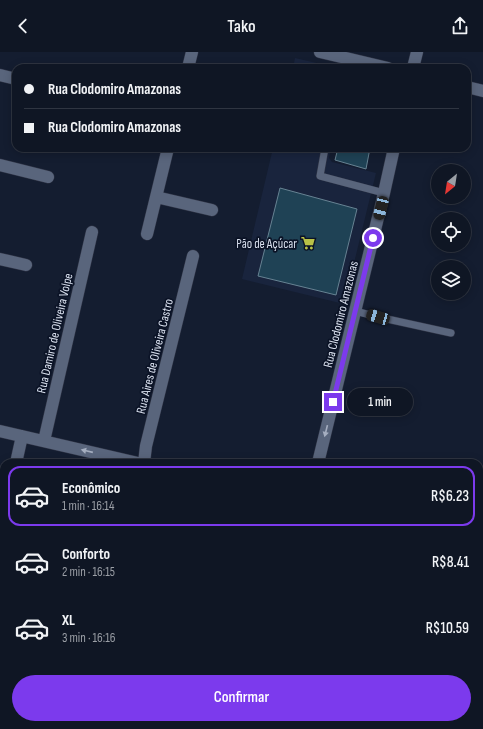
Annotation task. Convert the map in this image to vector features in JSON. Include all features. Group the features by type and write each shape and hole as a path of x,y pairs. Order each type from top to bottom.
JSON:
{"street":[{"path":"189,64 192,52"},
{"path":"320,52 371,64"},
{"path":"414,64 417,52"},
{"path":"0,75 12,77"},
{"path":"471,88 483,91"},
{"path":"147,234 167,152"},
{"name":"Rua Clodomiro Amazonas","path":"319,459 393,152"},
{"path":"0,165 48,177"},
{"path":"156,198 212,210"},
{"name":"Rua Damiro de Oliveira Volpe","path":"44,441 92,232"},
{"name":"Rua Aires de Oliveira Castro","path":"144,459 146,446 193,256"},
{"path":"0,259 26,265"},
{"path":"0,431 121,459"},
{"path":"17,459 22,436"}],"lane":[{"path":"324,152 320,176 384,193"},
{"path":"355,311 451,333"}],"shaded area":[{"path":"295,58 321,64 294,64"},
{"path":"272,152 330,152 329,158 332,162 376,173 344,304 242,279"}],"building":[{"path":"337,152 369,152 366,169 335,160"},
{"name":"Pão de Açúcar","path":"280,188 357,209 336,295 258,276"}],"place":[{"name":"Pão de Açúcar","path":"308,243"}],"route":[{"path":"333,402 373,238"}]}
